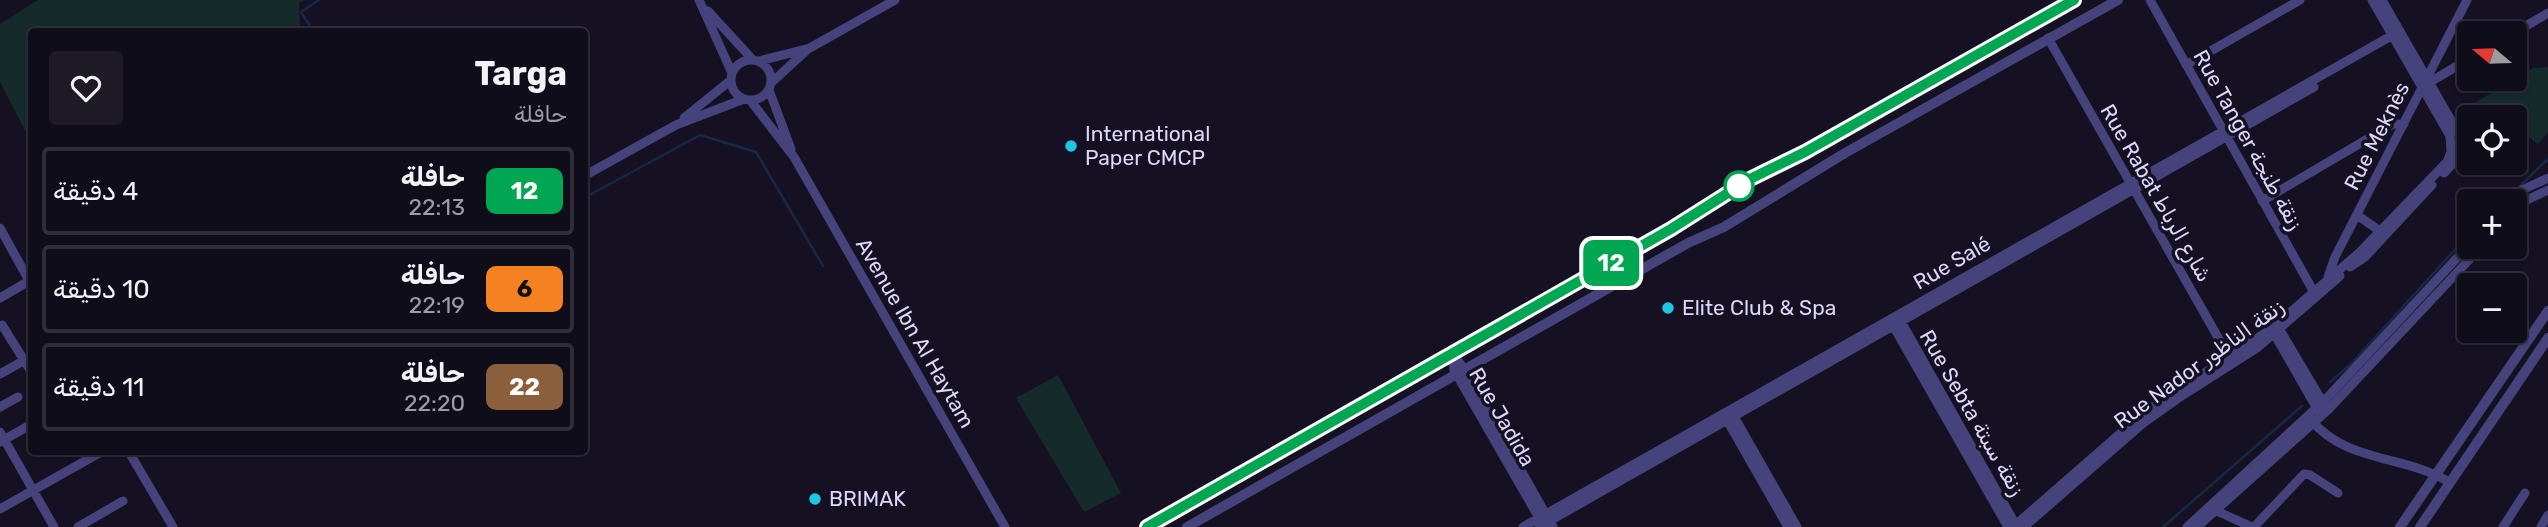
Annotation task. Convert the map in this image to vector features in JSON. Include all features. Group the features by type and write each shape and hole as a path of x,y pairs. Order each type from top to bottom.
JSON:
{"street":[{"path":"588,174 676,125 747,99 759,99 808,49 895,0"},
{"path":"1147,527 1671,229 1750,179 1805,152 2074,0"},
{"path":"1187,527 1688,243 1724,227 1845,153 2118,0"},
{"name":"Rue Tanger زنقة طنجة","path":"2150,0 2262,201 2318,292"},
{"path":"2186,65 2300,0"},
{"path":"2372,0 2397,35 2453,133"},
{"path":"2382,0 2397,35"},
{"name":"Rue Meknès","path":"2426,85 2467,0"},
{"name":"Rue Meknès","path":"2332,277 2405,125 2474,0"},
{"path":"701,2 756,60 769,70 770,87"},
{"path":"701,2 732,77 735,92 747,99"},
{"path":"2527,25 2548,13"},
{"name":"Rue Salé","path":"1523,527 1545,523 1729,415 2397,35"},
{"name":"Rue Rabat شارع الرباط","path":"2048,38 2231,361"},
{"path":"676,125 732,77 740,63 808,49"},
{"path":"2426,85 2457,66"},
{"name":"Avenue Ibn Al Haytam","path":"770,87 794,157"},
{"name":"Avenue Ibn Al Haytam","path":"747,99 794,157 1005,527"},
{"path":"2262,201 2393,124 2405,125"},
{"name":"Rue Nador زنقة الناظور","path":"2016,526 2142,424 2275,329 2318,292 2447,162 2453,133"},
{"name":"Rue Nador زنقة الناظور","path":"2332,277 2365,257 2456,161 2462,147 2453,133"},
{"path":"2525,189 2548,178"},
{"path":"2527,201 2548,190"},
{"path":"2359,216 2380,231"},
{"path":"1,231 28,280"},
{"path":"2322,409 2457,258"},
{"path":"2187,527 2216,505 2311,420 2469,259"},
{"path":"0,298 28,285"},
{"path":"2400,527 2548,311"},
{"name":"Rue Sebta زنقة سبتة","path":"1895,321 2016,526"},
{"path":"0,374 28,358 2,325"},
{"path":"2275,329 2322,409"},
{"path":"2420,527 2548,338"},
{"name":"Rue Jadida","path":"1452,352 1452,364 1461,373 1545,523"},
{"path":"0,407 18,397"},
{"path":"1729,415 1788,527"},
{"path":"1729,415 1797,527"},
{"path":"2311,420 2332,440 2353,451 2436,474 2449,482"},
{"path":"28,426 1,438 54,527"},
{"path":"0,509 96,455"},
{"path":"131,455 172,524 160,527"},
{"path":"2216,505 2227,515 2253,527 2304,474 2310,475 2338,494"},
{"path":"2503,527 2525,493"},
{"path":"78,527 123,501"},
{"path":"2197,527 2216,505"},
{"path":"2540,527 2548,515"},
{"path":"94,517 100,527"}],"green space":[{"path":"38,0 304,0 299,3 300,28 28,28 28,136 0,82 0,24"},
{"path":"2548,67 2548,133 2538,144 2527,136 2527,105 2471,105 2494,91 2527,91 2527,72 2533,68"},
{"path":"1058,375 1121,493 1084,512 1016,398"}],"waterway":[{"path":"311,28 301,12 319,0"},
{"path":"588,196 700,135 756,152 823,266"},
{"path":"2519,187 2548,159"},
{"path":"2330,382 2351,364 2457,247"},
{"path":"2163,527 2302,406"}],"bus line":[{"name":"12","path":"1147,527 1671,229 1750,179 1805,152 2074,0"}],"place":[{"name":"International Paper CMCP","path":"1071,146"},
{"name":"Elite Club & Spa","path":"1668,308"},
{"name":"BRIMAK","path":"815,499"}]}
